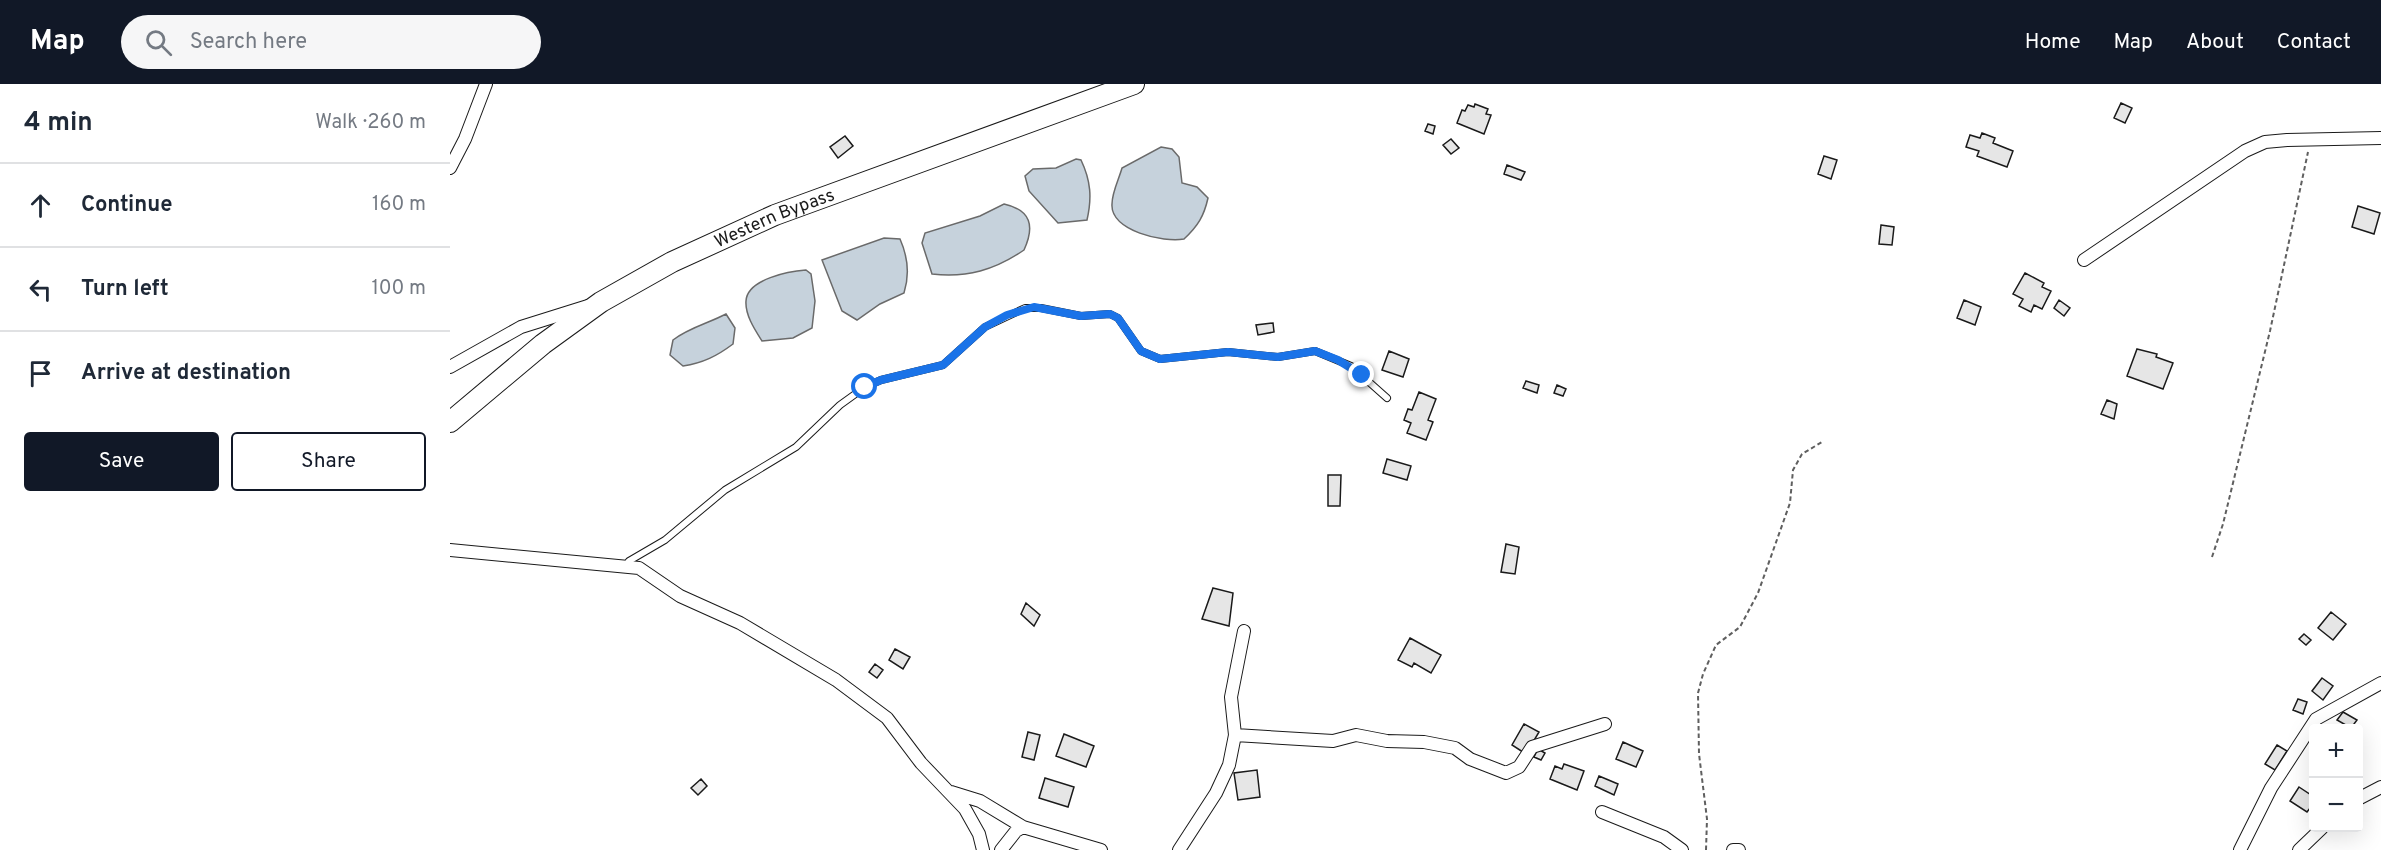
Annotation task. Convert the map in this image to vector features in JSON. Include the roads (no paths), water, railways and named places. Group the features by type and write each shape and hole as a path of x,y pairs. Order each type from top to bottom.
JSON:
{"main road":[{"name":"Western Bypass","path":"450,422 543,344 601,302 672,262 775,215 1134,84"}],"street":[{"path":"450,168 465,139 486,84"},
{"path":"2084,260 2245,151 2265,142 2381,138"},
{"path":"450,367 521,327 601,302"},
{"path":"450,550 639,568 680,596 741,623 848,688 887,718 921,763 965,809 979,834 983,850"},
{"path":"1179,850 1216,793 1230,765 1235,735 1231,697 1244,631"},
{"path":"2240,850 2271,788 2316,719 2381,682"},
{"path":"1235,735 1333,741 1356,735 1387,741 1424,742 1455,748 1470,759 1506,773 1519,767 1532,747 1605,724"},
{"path":"2363,796 2381,787"},
{"path":"950,792 980,801 1023,827 1101,850"},
{"path":"1602,812 1664,837 1682,850"},
{"path":"1001,850 1016,831 1023,827"},
{"path":"2299,850 2318,832"},
{"path":"1733,850 1739,850"}],"lane":[{"path":"625,567 629,561 665,540 715,497 796,447 840,405 865,387 881,380 943,365 985,327 1025,308 1041,308 1081,316 1110,314 1118,318 1141,351 1160,359 1228,352 1278,357 1315,351 1351,366 1387,398"}]}
